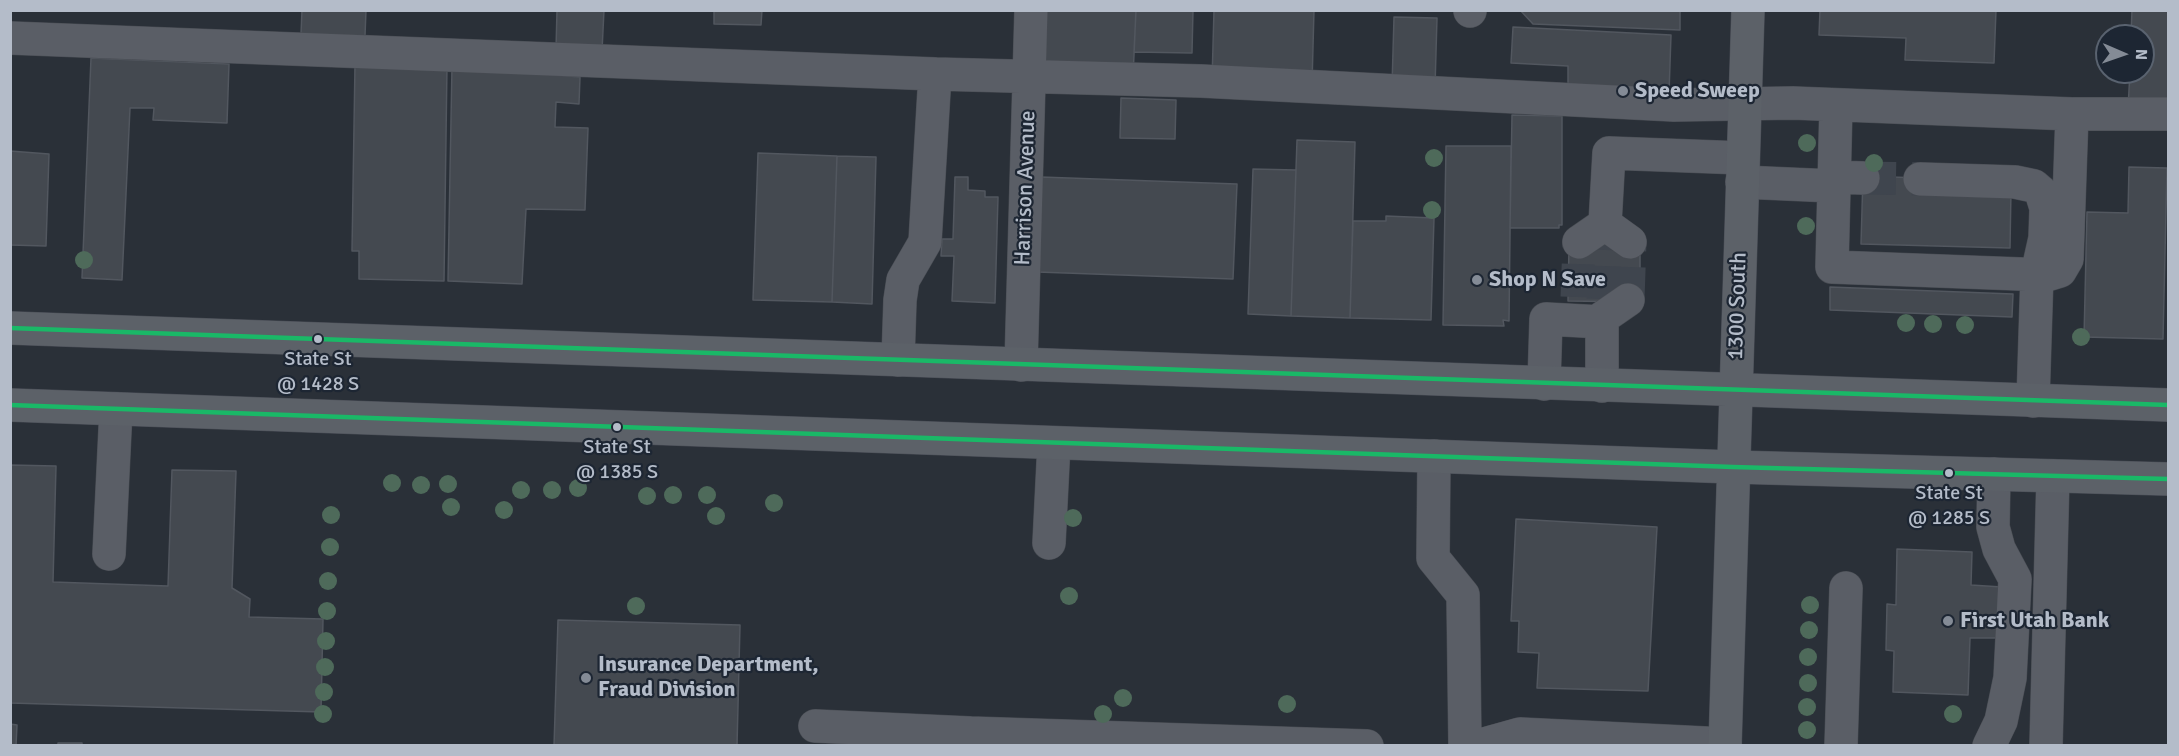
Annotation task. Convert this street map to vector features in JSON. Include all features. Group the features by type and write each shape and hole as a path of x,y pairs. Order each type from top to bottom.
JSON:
{"main road":[{"name":"1300 South","path":"1725,745 1748,10"},
{"path":"10,328 2169,405"},
{"path":"10,405 1733,467 2169,479"}],"street":[{"name":"Harrison Avenue","path":"1020,365 1031,10"},
{"path":"10,38 1029,78 1201,81 1674,105 1836,105 2072,114 2169,114"},
{"path":"898,360 903,280 925,242 935,74"},
{"path":"1836,105 1843,180 1832,267 2054,274 2065,266 2067,259 2072,114"},
{"path":"1605,238 1609,153 1843,180"},
{"path":"1920,179 2015,182 2034,186 2041,192 2046,208 2044,251 2037,274 2033,401"},
{"path":"1544,384 1546,319 1603,307 1602,386"},
{"path":"110,554 116,409"},
{"path":"1049,543 1054,442"},
{"path":"1434,456 1433,558 1463,595 1465,746"},
{"path":"1989,746 2001,721 2010,678 2015,579 1999,549 1993,527 1994,474"},
{"path":"2046,746 2053,476"},
{"path":"1841,746 1846,588"},
{"path":"815,726 970,739 1367,746"},
{"path":"1477,746 1520,735 1725,745"}],"building":[{"path":"302,10 366,10 365,36 301,34"},
{"path":"557,10 604,10 602,51 556,49"},
{"path":"714,10 762,10 761,25 714,24"},
{"path":"1040,10 1136,10 1133,77 1038,74"},
{"path":"1136,10 1193,10 1192,53 1134,52"},
{"path":"1214,10 1314,10 1312,84 1212,81"},
{"path":"1520,10 1680,10 1680,30 1533,24"},
{"path":"1820,10 1996,10 1994,63 1905,60 1906,38 1819,35"},
{"path":"2132,10 2168,10 2168,110 2128,108 2129,84 2155,84 2155,24 2131,24"},
{"path":"1394,17 1437,18 1435,87 1392,86"},
{"path":"1513,27 1671,35 1669,93 1568,88 1568,66 1511,63"},
{"path":"91,58 229,64 227,123 153,120 154,108 130,108 122,280 82,278"},
{"path":"355,64 447,66 444,281 359,279 359,251 352,251"},
{"path":"452,66 580,77 579,104 556,102 555,127 588,128 585,210 526,209 522,284 448,281"},
{"path":"1121,98 1176,100 1175,139 1120,138"},
{"path":"1512,115 1562,116 1562,225 1559,225 1559,228 1510,228"},
{"path":"1297,140 1355,142 1350,318 1291,316"},
{"path":"1446,146 1511,146 1509,321 1503,320 1504,326 1443,325"},
{"path":"10,151 49,154 46,246 10,245"},
{"path":"758,153 837,156 832,302 753,300"},
{"path":"837,156 876,157 872,304 832,302"},
{"path":"2129,167 2167,168 2163,339 2084,337 2087,212 2128,213"},
{"path":"1253,169 1296,170 1291,316 1248,314"},
{"path":"1863,176 1920,178 2011,190 2010,248 1861,244"},
{"path":"955,177 968,177 968,190 985,191 985,197 998,197 995,303 952,301 954,256 941,256 942,239 953,239"},
{"path":"1041,177 1237,184 1233,279 1037,272"},
{"path":"1386,216 1434,218 1431,320 1350,318 1353,221 1386,221"},
{"path":"1569,244 1640,245 1640,302 1568,301"},
{"path":"1830,287 2013,294 2012,317 1830,310"},
{"path":"10,465 56,466 53,582 168,586 172,470 236,471 232,588 250,599 249,617 323,619 321,712 10,703"},
{"path":"1516,519 1657,527 1648,691 1537,688 1539,653 1518,652 1519,621 1511,621"},
{"name":"First Utah Bank","path":"1897,549 1972,552 1971,585 2002,587 2008,638 1970,638 1968,695 1893,692 1894,651 1886,650 1887,604 1896,605"},
{"path":"558,620 740,625 737,746 554,746"},
{"path":"10,724 17,725 16,746 10,746"},
{"path":"58,743 82,743 82,746 58,746"}],"tunnel":[{"path":"1863,178 1920,179"},
{"path":"1577,297 1579,242"},
{"path":"1628,300 1630,242"},
{"path":"1603,299 1605,243"}],"transit line":[{"path":"10,328 2168,405"},
{"path":"10,405 1733,467 2168,479"}],"place":[{"name":"Speed Sweep","path":"1623,91"},
{"name":"Shop N Save","path":"1477,280"},
{"name":"State St @ 1428 S","path":"318,339"},
{"name":"State St @ 1385 S","path":"617,427"},
{"name":"State St @ 1285 S","path":"1949,473"},
{"name":"First Utah Bank","path":"1948,621"},
{"name":"Insurance Department, Fraud Division","path":"586,678"}]}
